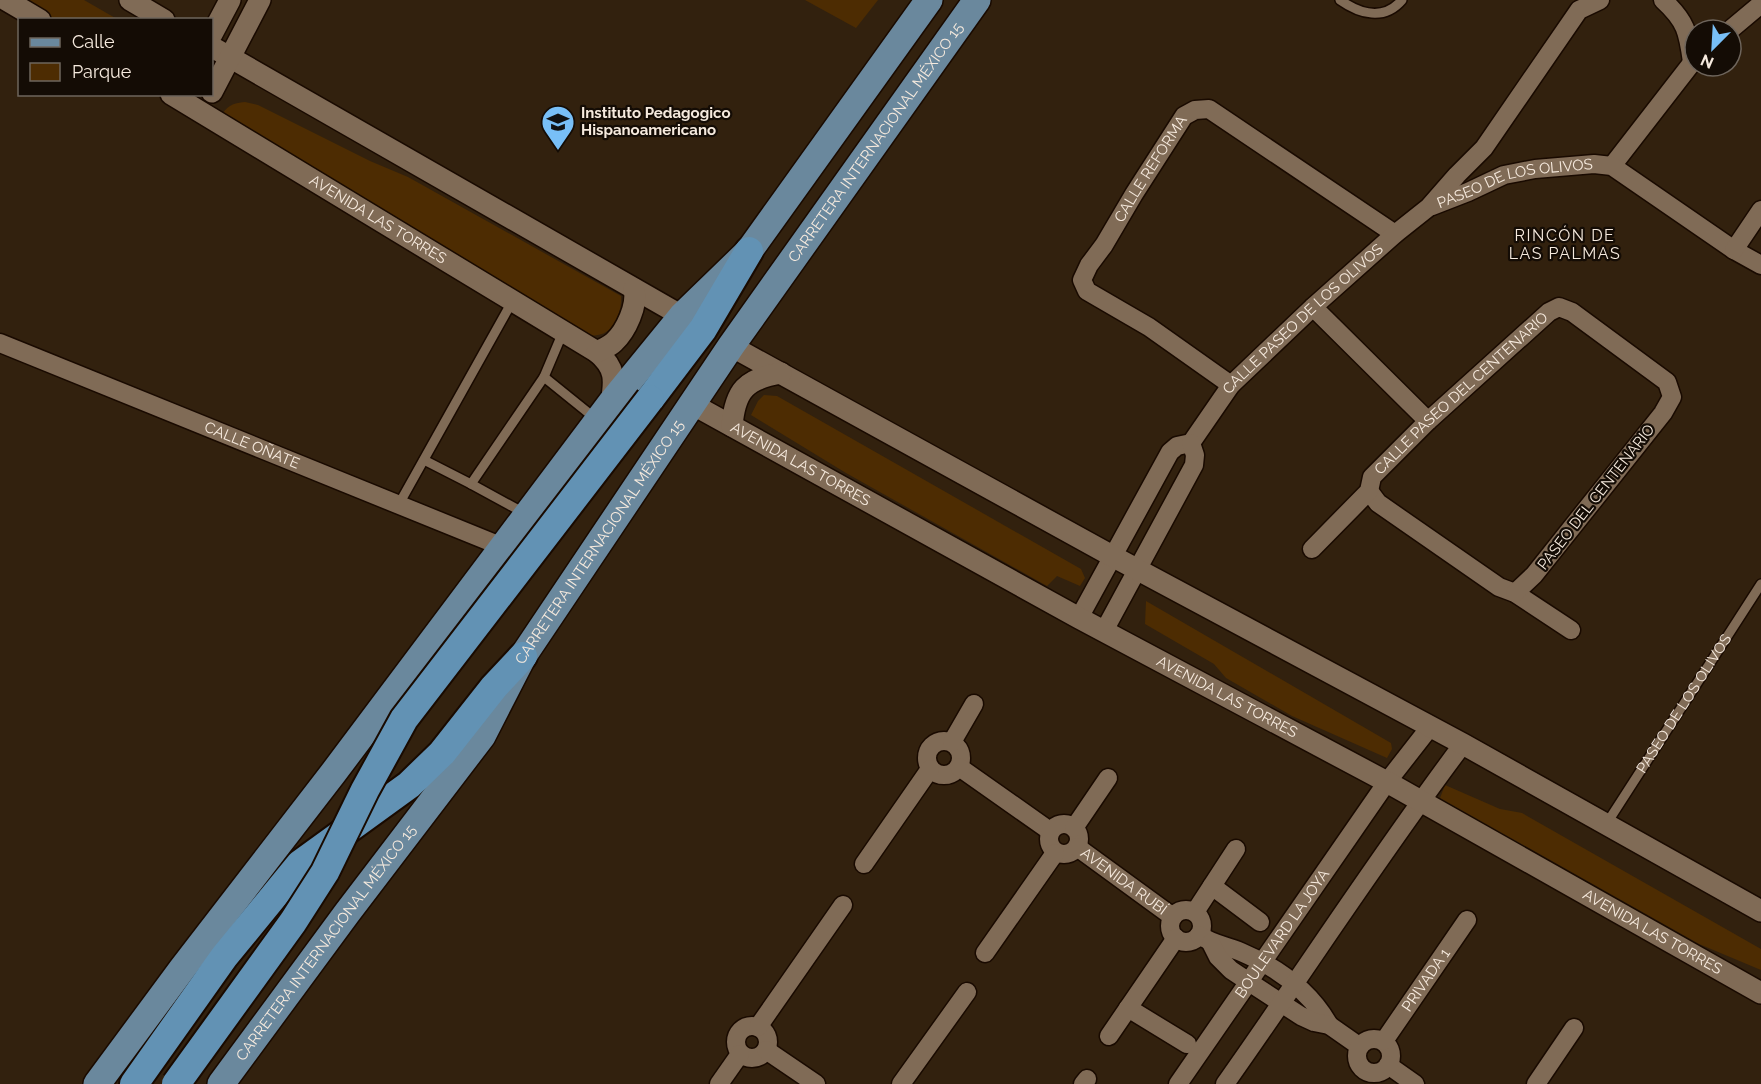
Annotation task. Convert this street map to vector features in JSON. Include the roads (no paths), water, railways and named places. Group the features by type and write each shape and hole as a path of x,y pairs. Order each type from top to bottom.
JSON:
{"highway":[{"path":"176,1084 293,922 325,872 341,836 404,718 703,329 749,251"},
{"path":"134,1084 224,957 300,864 409,785 442,753 494,687 523,656"}],"main road":[{"path":"98,1084 182,969 644,362 682,316 749,251 929,0"},
{"name":"CARRETERA INTERNACIONAL MÉXICO 15","path":"222,1084 347,913 482,736 523,656 731,346 977,0"}],"street":[{"path":"6,0 37,18"},
{"path":"130,0 161,18"},
{"path":"213,32 230,0"},
{"path":"213,80 220,53 260,0"},
{"name":"PASEO DE LOS OLIVOS","path":"1429,207 1485,148 1579,10 1600,0"},
{"path":"1663,0 1679,15 1683,24"},
{"path":"1743,19 1761,4"},
{"path":"220,53 682,316"},
{"name":"PASEO DE LOS OLIVOS","path":"1429,207 1504,175 1535,169 1594,164 1612,166 1683,73"},
{"name":"AVENIDA LAS TORRES","path":"183,96 208,99 512,302 597,352 606,360 614,375 605,412"},
{"name":"CALLE REFORMA","path":"1231,385 1149,327 1087,291 1082,280 1089,265 1104,245 1184,116 1195,110 1209,109 1395,234"},
{"path":"1485,148 1487,166 1504,175"},
{"path":"1612,166 1761,266"},
{"name":"CALLE PASEO DE LOS OLIVOS","path":"1079,618 1170,452 1177,446 1191,444 1231,385 1313,307 1429,207"},
{"path":"1734,250 1761,210"},
{"path":"597,352 614,342 621,334 635,301 634,289"},
{"path":"1313,307 1428,421"},
{"name":"CALLE PASEO DEL CENTENARIO","path":"1312,549 1370,491 1372,477 1428,421 1549,312 1559,308 1572,312 1667,382 1672,397"},
{"name":"CALLE OÑATE","path":"0,344 503,547"},
{"path":"731,346 1114,557 1463,744 1761,910"},
{"path":"732,426 734,405 745,388 759,377 781,373"},
{"name":"PASEO DEL CENTENARIO","path":"1515,593 1534,574 1663,413 1672,397"},
{"name":"AVENIDA LAS TORRES","path":"692,404 1079,618 1387,782 1761,993"},
{"path":"1104,631 1194,465 1195,455 1191,444"},
{"name":"CALLE PASEO DEL CENTENARIO","path":"1370,491 1378,502 1499,587 1515,593 1571,630"},
{"path":"952,742 974,704"},
{"name":"BOULEVARD LA JOYA","path":"1178,1084 1387,782 1430,727"},
{"path":"943,741 952,742 959,749 961,758 959,767 953,773 945,776 937,774 930,769 926,760 928,751 934,744 943,741"},
{"path":"1225,1084 1282,1005 1419,802 1463,744"},
{"path":"959,767 1050,831"},
{"path":"864,864 930,769"},
{"path":"1074,828 1108,778"},
{"path":"1065,824 1074,828 1079,837 1077,847 1072,853 1064,855 1055,853 1049,845 1050,831 1065,824"},
{"name":"AVENIDA RUBÍ","path":"1077,847 1173,916"},
{"path":"1195,912 1236,849"},
{"path":"985,953 1055,853"},
{"path":"1212,886 1260,922"},
{"path":"759,1027 843,905"},
{"path":"1329,1024 1314,1022 1282,1005 1231,970 1205,939 1199,916 1195,912 1180,910 1173,916 1170,926 1176,938 1182,941 1205,939 1262,962 1295,984 1322,1012 1329,1024 1359,1046"},
{"name":"PRIVADA 1","path":"1384,1041 1467,920"},
{"path":"1109,1036 1176,938"},
{"path":"901,1084 967,992"},
{"path":"1128,1008 1187,1044"},
{"path":"749,1026 759,1027 766,1033 768,1042 766,1050 759,1057 749,1059 740,1054 735,1046 735,1037 741,1029 749,1026"},
{"path":"1536,1084 1574,1028"},
{"path":"1375,1038 1384,1041 1390,1048 1389,1065 1382,1071 1359,1077 1356,1055 1359,1046 1366,1040 1375,1038"},
{"path":"766,1050 816,1084"},
{"path":"719,1084 740,1054"},
{"path":"1389,1065 1415,1084"}],"lane":[{"path":"1340,0 1368,14 1381,15 1396,7 1402,0"},
{"path":"399,504 512,302"},
{"path":"471,484 544,377 562,332"},
{"path":"544,377 605,412"},
{"path":"424,460 527,515"},
{"name":"PASEO DE LOS OLIVOS","path":"1607,823 1761,584"}],"place":[{"name":"Instituto Pedagogico Hispanoamericano","path":"558,151"}],"district":[{"name":"RINCÓN DE LAS PALMAS","path":"1565,244"}]}
